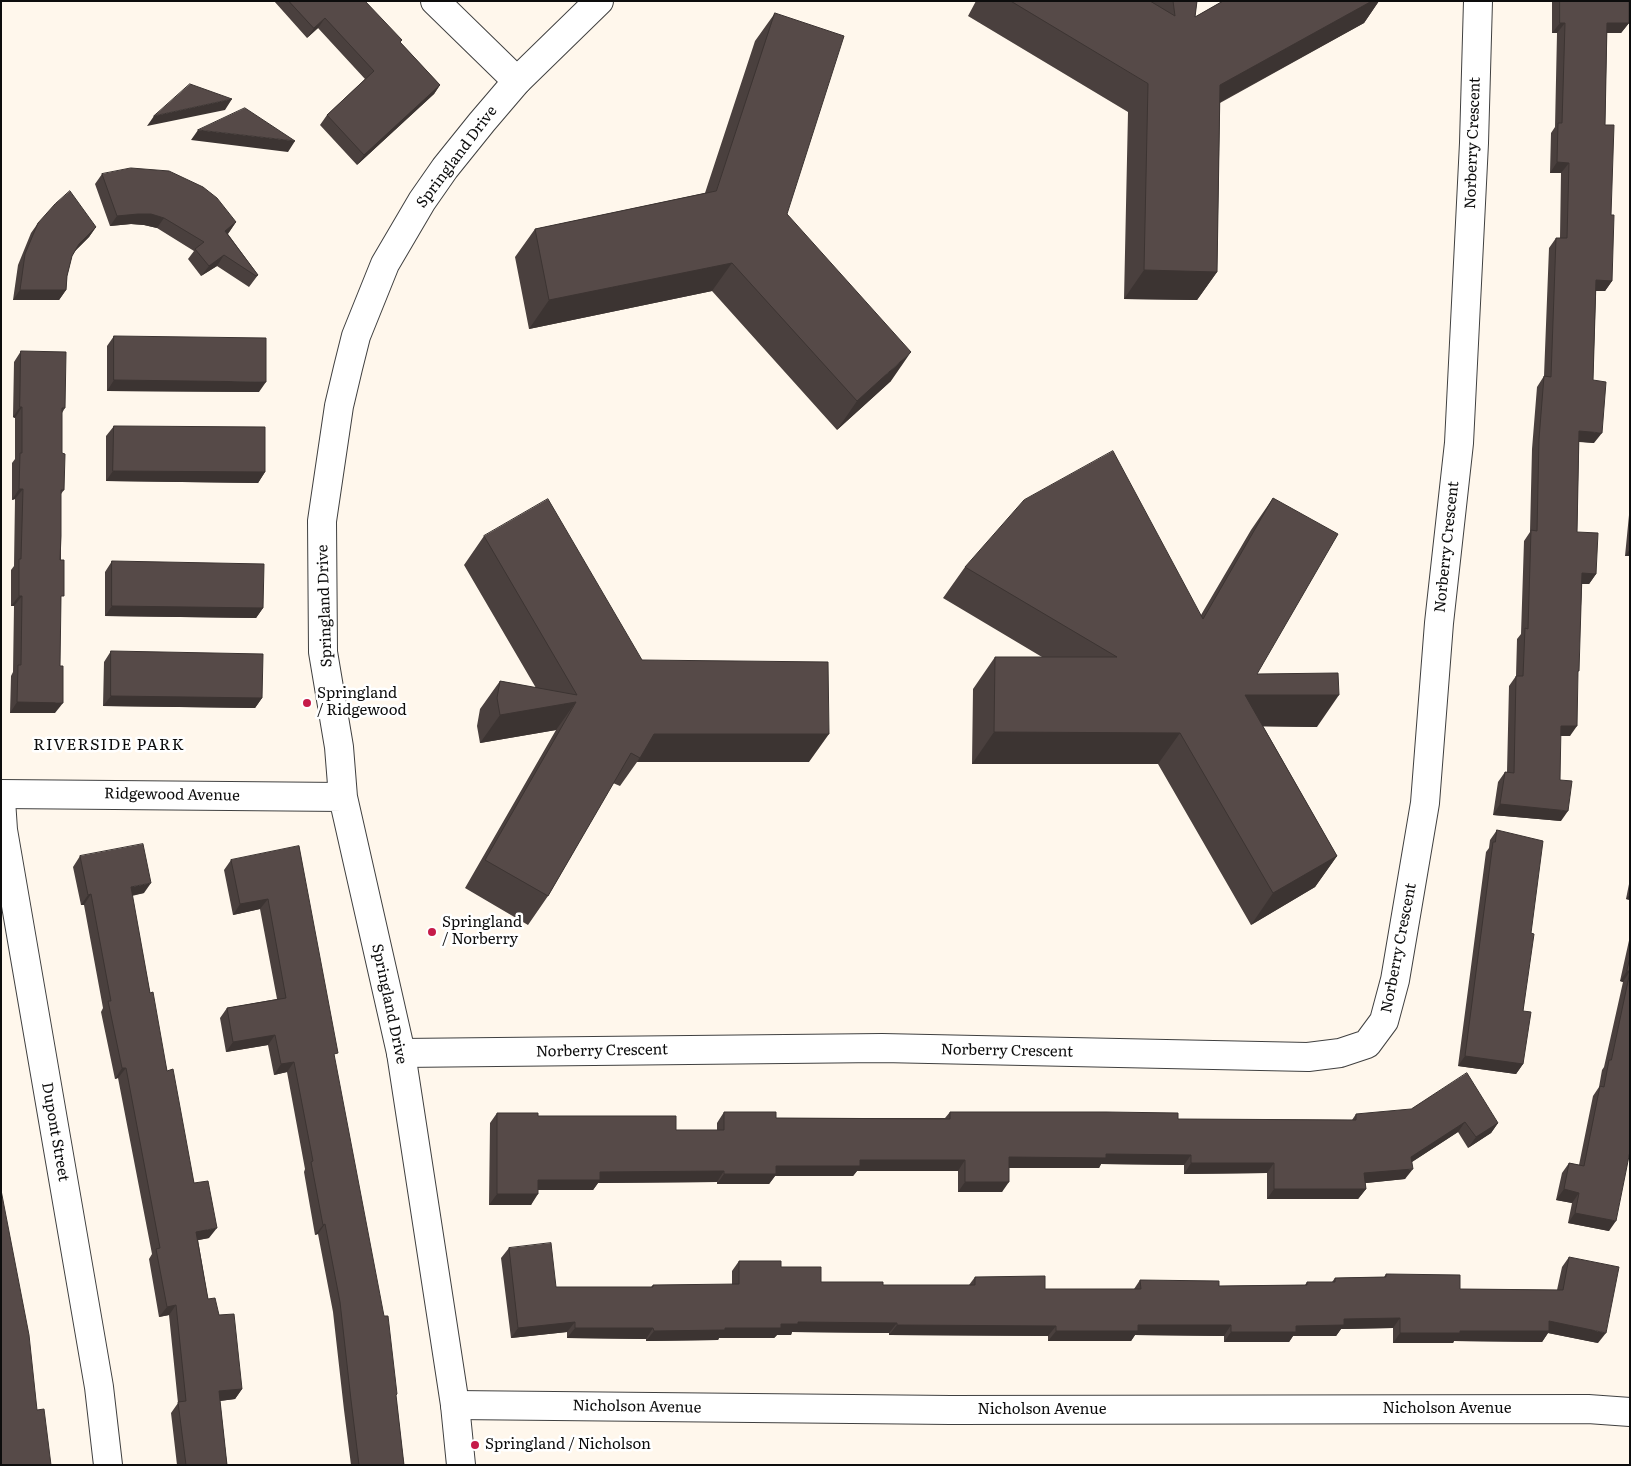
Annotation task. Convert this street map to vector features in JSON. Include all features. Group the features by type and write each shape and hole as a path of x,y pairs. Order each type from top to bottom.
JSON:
{"street":[{"path":"435,1 517,81"},
{"name":"Springland Drive","path":"461,1465 455,1405 401,1053 343,797 339,747 324,652 322,521 339,406 356,336 389,256 422,200 445,168 517,81 599,1"},
{"name":"Norberry Crescent","path":"401,1053 882,1048 1308,1057 1340,1053 1367,1044 1384,1021 1395,980 1424,803 1439,623 1459,443 1474,143 1478,1"},
{"name":"Ridgewood Avenue","path":"1,794 343,797"},
{"name":"Dupont Street","path":"1,800 5,839 99,1387 108,1465"},
{"name":"Nicholson Avenue","path":"455,1405 951,1410 1588,1409 1630,1412"}],"building":[{"path":"289,1 365,1 402,40 400,42 440,85 364,155 327,115 374,71 325,18 314,28"},
{"path":"1011,1 1150,1 1175,16 1173,1 1197,1 1195,17 1223,1 1372,1 1220,85 1217,272 1144,270 1148,84"},
{"path":"1560,1 1629,1 1629,23 1607,23 1605,125 1614,125 1611,215 1614,215 1612,281 1596,280 1593,380 1606,382 1602,433 1579,431 1577,532 1598,533 1596,574 1582,573 1577,726 1561,726 1560,780 1572,781 1568,811 1500,804 1505,772 1514,773 1516,676 1523,676 1525,628 1528,629 1531,530 1537,531 1539,439 1544,376 1551,377 1556,238 1567,238 1569,163 1557,162 1558,123 1562,123 1565,23 1560,23"},
{"path":"775,13 844,36 787,214 911,352 857,401 732,263 549,300 535,229 716,191"},
{"path":"190,84 232,99 154,116"},
{"path":"245,108 295,141 198,130"},
{"path":"131,168 169,171 203,187 217,198 236,222 225,231 258,275 256,276 224,255 209,266 195,249 204,242 164,218 151,214 117,216 102,174"},
{"path":"70,191 96,227 79,244 72,256 66,290 20,290 25,254 38,223"},
{"path":"114,336 266,338 266,382 114,380"},
{"path":"21,351 66,352 65,408 62,408 62,453 65,454 64,490 61,490 60,560 64,560 64,596 61,596 60,666 63,666 63,703 17,702 18,665 21,665 22,596 19,596 23,489 19,489 20,453 22,453 22,407 20,407"},
{"path":"114,426 265,427 265,472 113,471"},
{"path":"1113,451 1203,619 1273,498 1338,534 1257,674 1338,673 1339,695 1245,695 1337,856 1273,893 1180,733 994,732 995,657 1117,657 965,567 1024,500"},
{"path":"548,499 642,660 828,662 829,734 654,734 640,758 631,753 548,896 485,860 576,702 500,715 497,698 500,681 577,695 484,536"},
{"path":"112,561 264,564 263,608 112,606"},
{"path":"111,651 263,654 262,698 111,696"},
{"path":"1497,830 1543,841 1531,933 1534,934 1523,1011 1531,1012 1523,1064 1465,1056 1493,842 1495,842"},
{"path":"143,844 151,883 131,887 150,993 153,992 167,1071 173,1069 194,1183 208,1181 217,1228 196,1232 208,1299 215,1298 219,1315 234,1314 242,1389 219,1391 227,1465 186,1465 178,1402 186,1401 176,1305 167,1307 156,1249 160,1248 126,1068 122,1068 108,1001 111,1001 91,894 88,895 80,856"},
{"path":"299,846 338,1053 334,1054 384,1316 388,1316 404,1465 359,1465 340,1302 325,1224 323,1225 294,1062 281,1064 275,1035 233,1042 227,1008 286,998 268,899 240,904 231,860"},
{"path":"1630,958 1630,971 1627,971"},
{"path":"1630,972 1630,1151 1616,1221 1575,1213 1579,1193 1564,1189 1569,1163 1584,1166 1600,1086 1604,1087"},
{"path":"1467,1073 1498,1123 1476,1137 1465,1122 1411,1157 1413,1169 1364,1173 1366,1189 1274,1189 1274,1163 1191,1163 1191,1155 1106,1154 1106,1158 1009,1157 1009,1182 965,1182 965,1160 860,1160 860,1166 776,1166 776,1174 724,1174 724,1171 600,1172 600,1180 538,1180 538,1194 497,1194 497,1113 538,1113 538,1116 676,1116 676,1130 724,1130 724,1112 776,1112 776,1118 950,1119 950,1112 1106,1112 1178,1113 1178,1119 1356,1120 1356,1114 1411,1109"},
{"path":"1,1190 29,1335 37,1410 44,1409 51,1465 1,1465"},
{"path":"551,1243 556,1287 653,1287 653,1285 739,1284 739,1261 781,1261 781,1267 821,1267 821,1282 883,1282 883,1285 975,1285 975,1277 1045,1276 1045,1289 1141,1289 1140,1280 1219,1281 1219,1286 1307,1285 1307,1282 1335,1282 1335,1278 1386,1277 1386,1274 1460,1275 1460,1289 1563,1290 1569,1257 1619,1267 1606,1333 1549,1321 1549,1331 1400,1333 1400,1318 1344,1319 1344,1325 1296,1326 1296,1332 1231,1332 1231,1325 1138,1325 1138,1331 1056,1331 1056,1326 798,1322 798,1324 781,1324 781,1328 725,1328 725,1330 654,1331 653,1328 575,1328 575,1322 518,1328 509,1248"}],"place":[{"name":"Springland / Ridgewood","path":"307,703"},
{"name":"Springland / Norberry","path":"432,932"},
{"name":"Springland / Nicholson","path":"475,1445"}],"district":[{"name":"RIVERSIDE PARK","path":"109,745"}]}
